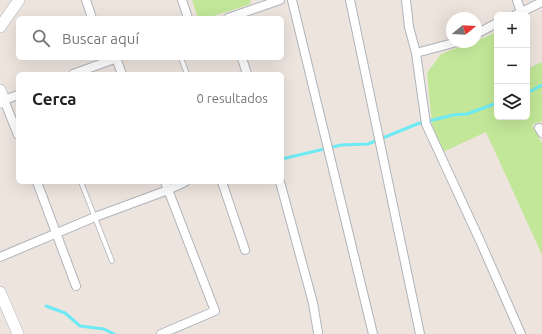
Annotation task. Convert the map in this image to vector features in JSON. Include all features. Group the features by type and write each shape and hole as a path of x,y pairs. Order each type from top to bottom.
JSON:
{"street":[{"path":"0,26 19,0"},
{"path":"86,0 91,16"},
{"path":"182,0 187,16"},
{"path":"235,16 280,0"},
{"path":"292,0 374,334"},
{"path":"350,0 420,334"},
{"path":"406,0 409,27 416,53 426,124 521,334"},
{"path":"517,0 518,12"},
{"path":"522,12 542,2"},
{"path":"482,31 494,25"},
{"path":"416,53 446,45"},
{"path":"78,72 107,60"},
{"path":"117,60 121,72"},
{"path":"243,60 246,72"},
{"path":"16,95 1,97 16,130"},
{"path":"38,184 76,286"},
{"path":"223,184 245,250"},
{"path":"281,184 313,303 318,333"},
{"path":"0,257 167,186 215,311 161,334"},
{"path":"0,292 18,334"}],"lane":[{"path":"182,60 186,72"},
{"path":"82,184 112,261"}],"green space":[{"path":"192,0 250,0 251,4 213,16 197,16"},
{"path":"494,33 494,120 530,120 530,68 542,62 542,121 532,125 542,143 542,255 486,132 443,152 432,124 427,73 441,54 456,48 482,48 482,38"}],"waterway":[{"path":"530,91 542,85"},
{"path":"284,159 341,145 368,144 417,124 453,115 467,114 494,104"},
{"path":"46,306 65,313 80,326 104,329 114,334"}]}
